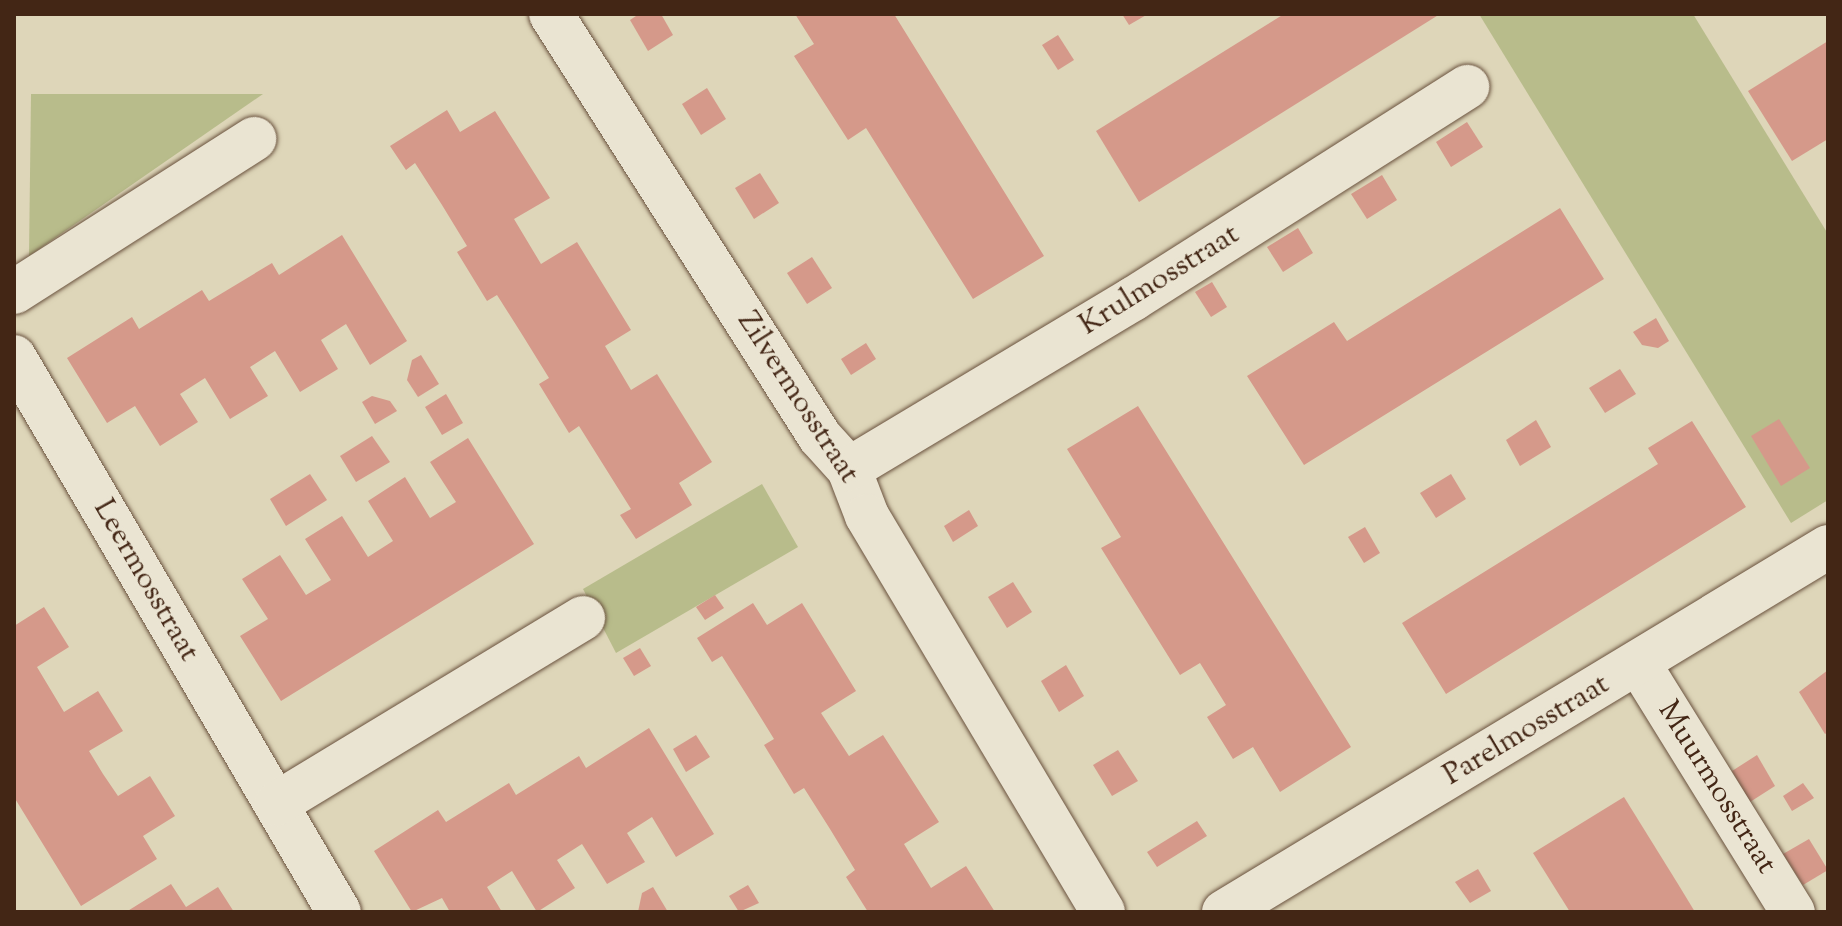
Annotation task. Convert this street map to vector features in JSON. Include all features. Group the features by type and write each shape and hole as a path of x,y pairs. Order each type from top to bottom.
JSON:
{"street":[{"name":"Zilvermosstraat","path":"551,14 820,437 849,469 867,516 1103,912"},
{"name":"Krulmosstraat","path":"849,469 1133,299 1467,87"},
{"path":"14,292 254,139"},
{"name":"Leermosstraat","path":"14,357 339,912"},
{"name":"Parelmosstraat","path":"1224,912 1828,547"},
{"path":"276,804 583,618"},
{"name":"Muurmosstraat","path":"1639,664 1793,912"}],"green space":[{"path":"1479,14 1693,14 1828,234 1828,500 1791,523"},
{"path":"31,94 263,94 29,256"},
{"path":"762,484 798,547 616,653 583,589"}],"building":[{"path":"639,14 661,14 673,35 648,51 630,20"},
{"path":"795,14 894,14 1044,256 973,299 866,128 848,140 794,56 814,44"},
{"path":"1122,14 1148,14 1129,25"},
{"path":"1284,14 1440,14 1139,202 1096,131"},
{"path":"1058,35 1074,60 1058,70 1042,45"},
{"path":"1828,41 1828,139 1792,161 1748,91"},
{"path":"707,88 726,119 701,135 682,104"},
{"path":"447,110 460,132 495,111 550,198 514,219 541,264 577,242 631,330 605,346 631,390 657,374 712,462 679,483 692,505 636,539 620,515 631,509 579,426 569,433 539,384 549,378 497,295 487,301 457,252 467,246 442,205 415,163 406,170 390,146"},
{"path":"1467,122 1483,147 1451,167 1436,142"},
{"path":"760,173 779,203 754,219 735,188"},
{"path":"1382,175 1397,200 1367,219 1351,194"},
{"path":"1560,208 1604,279 1304,465 1247,376 1334,322 1347,341"},
{"path":"1298,228 1313,253 1283,272 1267,247"},
{"path":"342,235 407,341 370,365 346,324 321,340 338,369 300,392 275,351 250,367 268,396 230,419 205,378 180,394 198,422 160,446 135,406 107,423 67,358 132,317 139,329 202,290 209,301 272,263 279,275"},
{"path":"812,257 832,288 807,304 787,273"},
{"path":"1212,282 1227,307 1211,317 1195,292"},
{"path":"1656,318 1669,341 1658,348 1642,345 1633,332"},
{"path":"866,343 876,359 851,375 841,359"},
{"path":"421,355 439,384 418,397 407,380 412,360"},
{"path":"1620,369 1636,394 1605,413 1589,388"},
{"path":"446,394 463,423 442,435 425,407"},
{"path":"372,396 390,401 397,411 375,424 362,402"},
{"path":"1138,406 1351,747 1280,792 1253,747 1233,759 1207,717 1226,705 1200,663 1180,675 1101,548 1121,537 1067,449"},
{"path":"1779,419 1810,468 1781,486 1751,436"},
{"path":"1536,420 1551,447 1520,466 1506,440"},
{"path":"1692,421 1746,507 1446,694 1402,623 1658,464 1648,448"},
{"path":"372,436 390,462 356,482 340,456"},
{"path":"468,438 534,544 281,701 240,636 268,619 242,579 280,555 306,595 331,580 305,539 342,516 368,557 393,541 368,501 405,477 430,518 456,502 430,462"},
{"path":"310,474 327,500 286,526 270,499"},
{"path":"1451,474 1466,499 1436,518 1420,493"},
{"path":"969,510 978,526 953,542 944,526"},
{"path":"1365,527 1380,553 1364,563 1348,537"},
{"path":"1013,582 1032,612 1007,628 988,597"},
{"path":"715,595 724,608 705,620 696,607"},
{"path":"753,603 767,625 802,603 856,691 821,713 849,756 883,735 939,822 904,844 931,888 966,866 995,912 868,912 846,877 855,870 830,829 804,788 794,794 764,745 774,739 748,697 722,656 712,662 697,638"},
{"path":"44,607 69,647 37,667 64,712 98,691 123,731 89,751 103,774 118,796 150,776 175,816 143,836 157,859 81,906 14,797 14,626"},
{"path":"640,648 651,666 634,676 623,658"},
{"path":"1066,665 1084,696 1059,712 1041,681"},
{"path":"1828,670 1828,732 1825,734 1799,692"},
{"path":"649,728 714,834 676,857 652,817 627,833 645,862 607,884 582,844 557,860 575,888 537,912 512,871 487,887 502,912 450,912 442,898 412,912 374,851 438,810 446,822 509,783 516,795 579,756 586,768"},
{"path":"696,735 710,757 686,772 673,749"},
{"path":"1118,750 1138,781 1112,796 1093,765"},
{"path":"1757,755 1775,786 1750,802 1732,771"},
{"path":"1803,783 1814,798 1792,811 1783,796"},
{"path":"1624,797 1695,912 1570,912 1533,853"},
{"path":"1197,821 1207,836 1157,867 1147,852"},
{"path":"1809,839 1828,870 1803,885 1783,854"},
{"path":"1478,869 1491,891 1470,903 1455,882"},
{"path":"171,884 186,907 218,887 234,912 126,912"},
{"path":"748,885 759,903 739,912 729,896"},
{"path":"653,887 668,912 638,912 642,893"}]}
